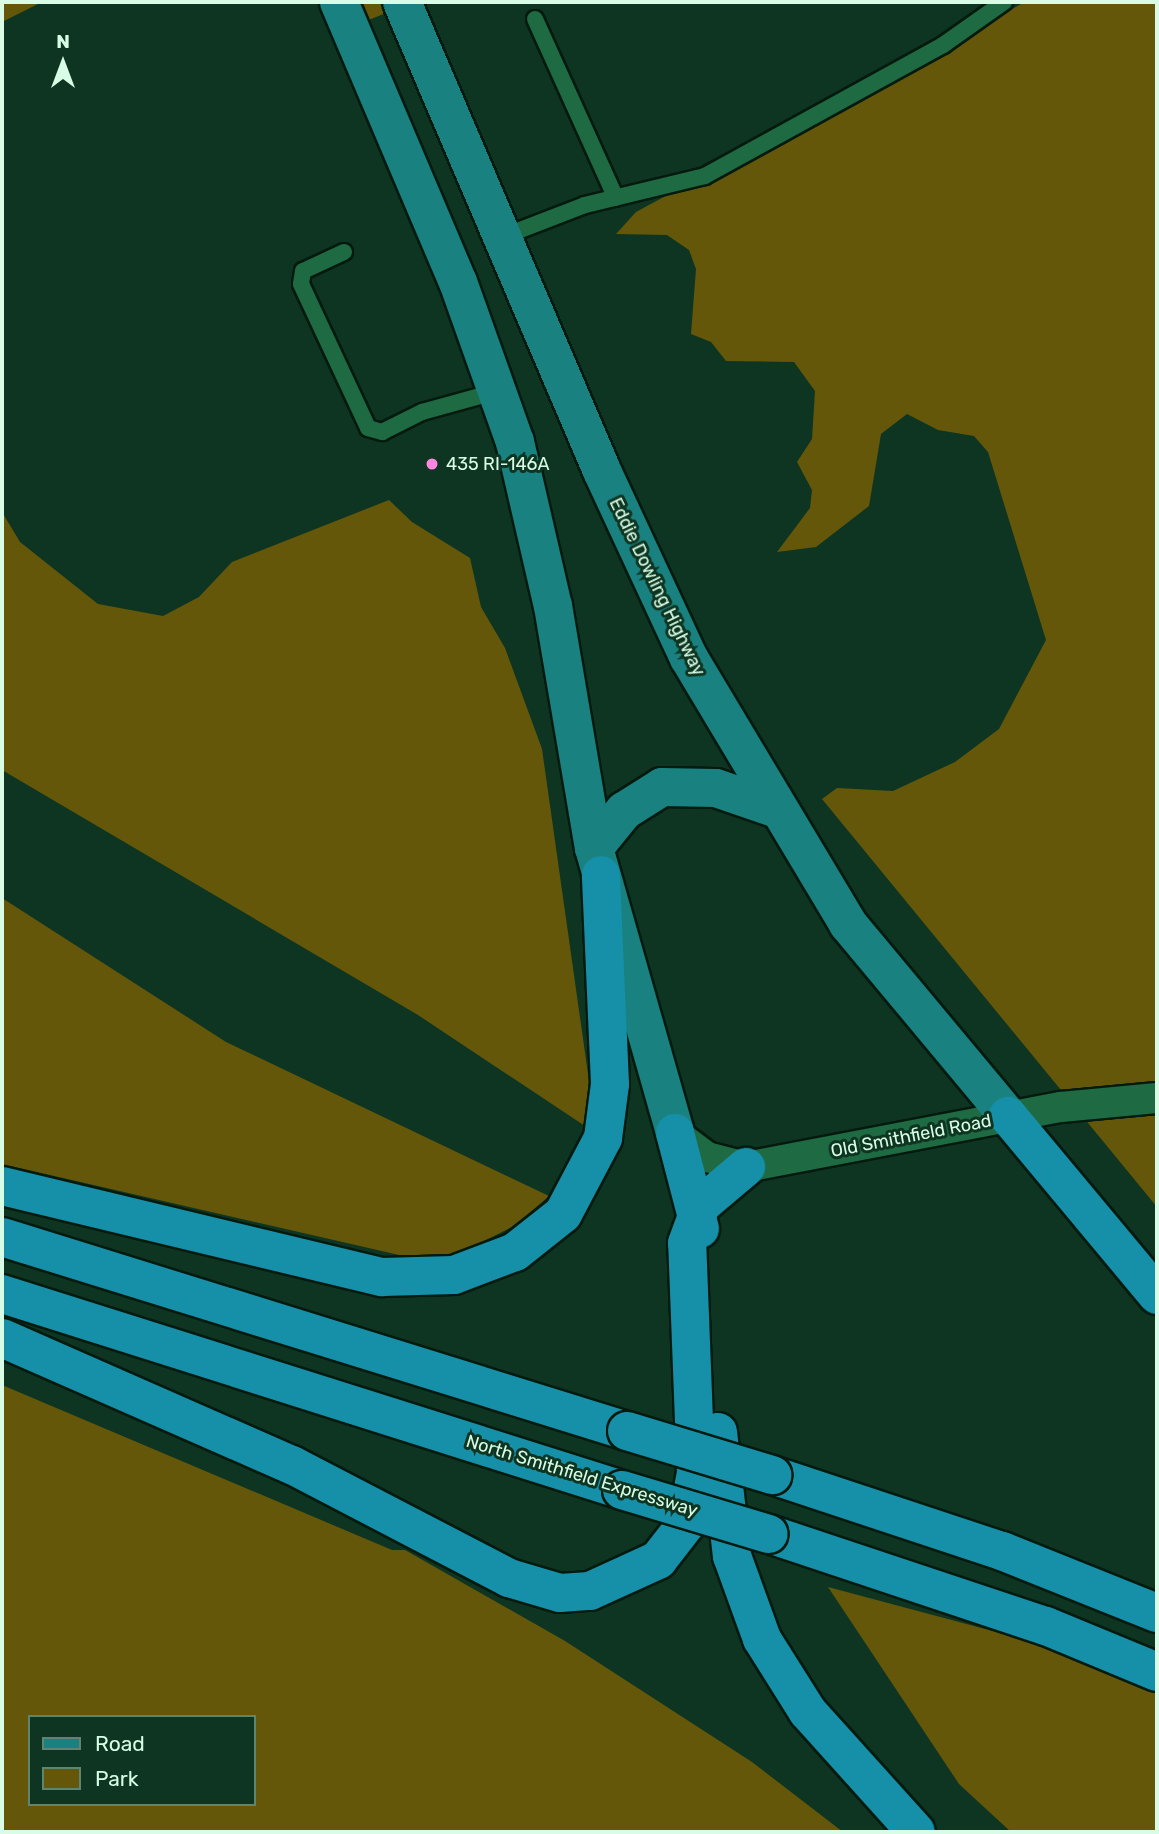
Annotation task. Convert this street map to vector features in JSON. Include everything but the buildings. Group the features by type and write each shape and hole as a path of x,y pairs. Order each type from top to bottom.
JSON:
{"highway":[{"path":"2,1186 407,1280 454,1275 515,1252 563,1214 603,1138 610,1084 598,862"},
{"path":"1008,1116 1157,1295"},
{"path":"675,1133 697,1212 724,1503 745,1600 808,1712 916,1832"},
{"path":"2,1338 292,1465 509,1578 560,1593 590,1591 658,1560 687,1524 696,1439 685,1263 697,1212 746,1167"},
{"path":"2,1237 772,1475 1002,1551 1157,1612"},
{"name":"North Smithfield Expressway","path":"2,1294 769,1534 1046,1626 1157,1672"}],"main road":[{"path":"339,2 499,391 541,547 598,862 675,1133"},
{"name":"Eddie Dowling Highway","path":"402,2 653,585 774,808 886,975 1008,1116"},
{"path":"598,862 631,805 662,788 716,788 774,808"}],"street":[{"name":"Old Smithfield Road","path":"675,1133 707,1157 746,1167 1008,1116 1157,1098"}],"lane":[{"path":"502,237 616,198 705,176 943,45 1004,2"},
{"path":"535,19 616,198"},
{"path":"344,252 303,271 301,284 368,428 382,432 422,412 499,391"}],"green space":[{"path":"2,2 42,2 2,22"},
{"path":"332,2 413,2 344,30"},
{"path":"1025,2 1157,2 1157,1207 822,799 837,788 893,791 955,762 999,729 1046,640 988,452 974,436 938,430 907,414 881,434 869,506 816,547 777,552 810,508 812,490 797,462 812,439 815,391 794,362 726,361 711,342 691,334 696,269 689,250 667,235 616,234 636,212"},
{"path":"389,500 412,522 470,558 481,607 505,648 542,749 589,1081 585,1126 418,1015 2,770 2,512 20,542 98,604 163,616 199,597 232,562"},
{"path":"2,898 226,1042 549,1196 516,1225 458,1254 408,1257 2,1164"},
{"path":"2,1385 392,1550 405,1550 565,1641 752,1762 843,1832 2,1832"},
{"path":"828,1587 1034,1642 1157,1692 1157,1832 1011,1832 959,1784"}],"place":[{"name":"435 RI-146A","path":"432,464"}]}
